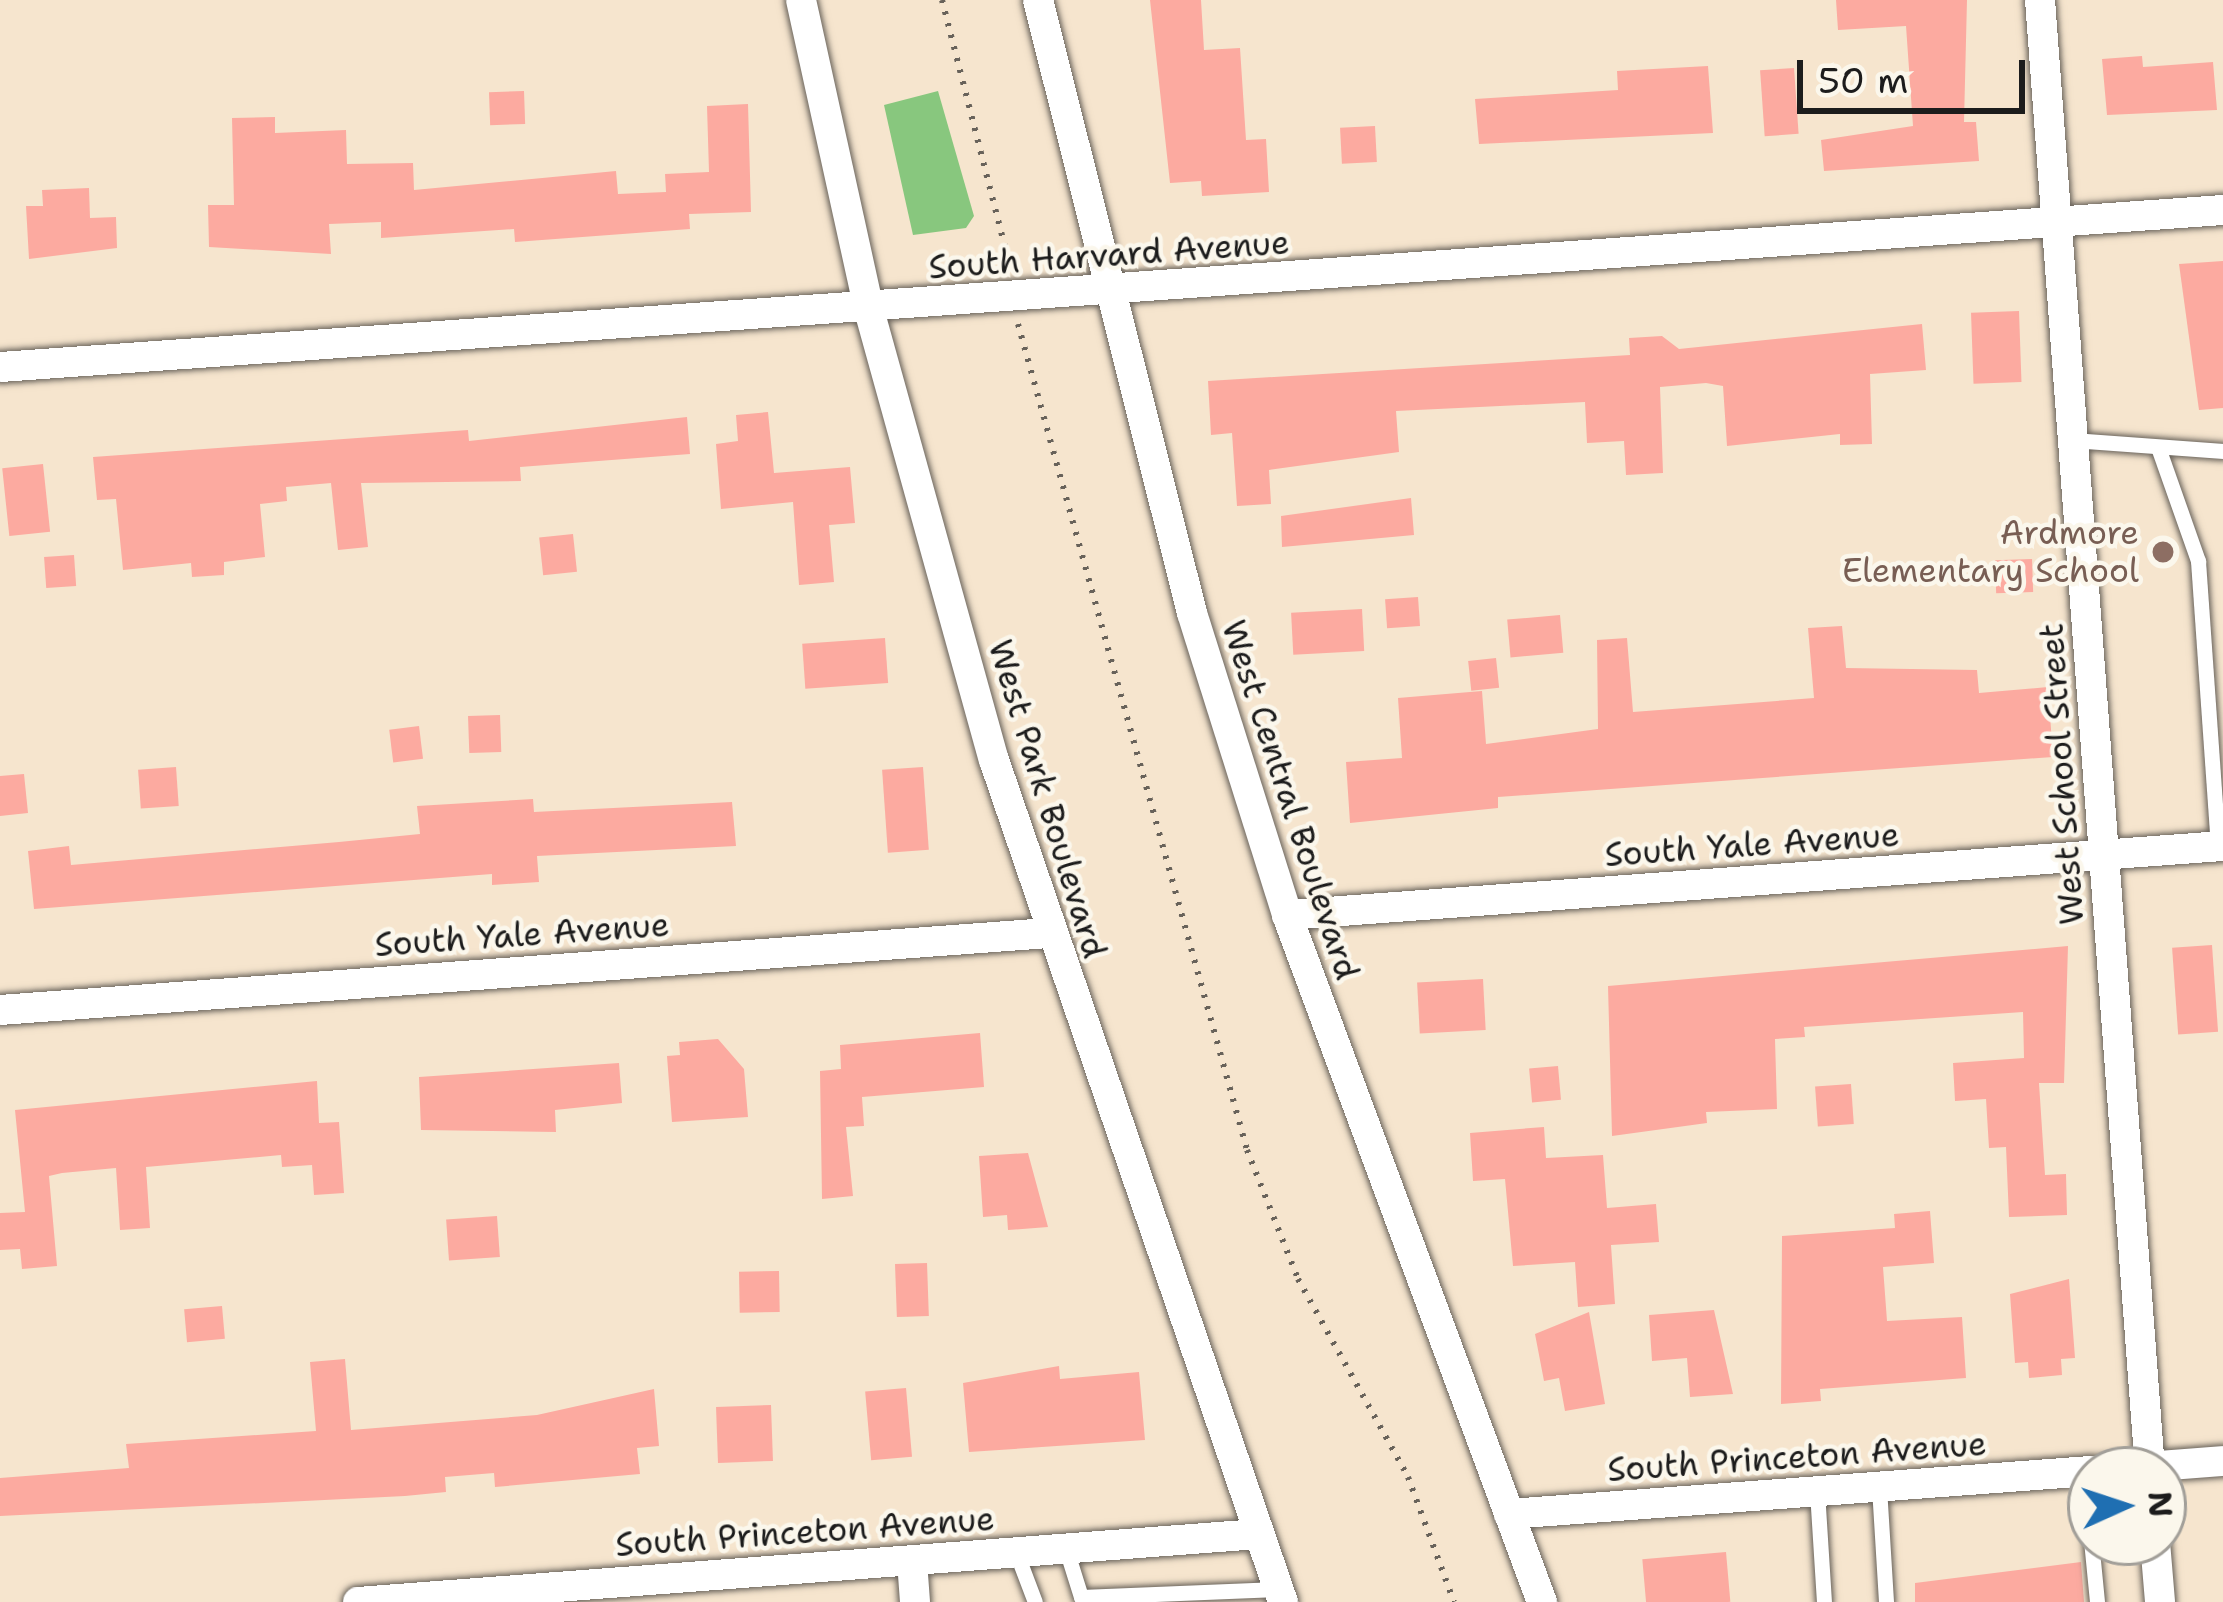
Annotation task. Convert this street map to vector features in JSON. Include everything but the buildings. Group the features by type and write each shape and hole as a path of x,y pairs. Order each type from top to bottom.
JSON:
{"street":[{"name":"West Park Boulevard","path":"801,0 869,310 1048,933 1281,1595"},
{"name":"West Central Boulevard","path":"1038,0 1105,291 1287,915 1542,1602"},
{"name":"West School Street","path":"2040,0 2148,1446"},
{"name":"South Harvard Avenue","path":"0,367 869,310 2223,211"},
{"name":"South Yale Avenue","path":"1287,915 2220,846"},
{"name":"South Yale Avenue","path":"0,1010 1048,933"},
{"path":"2187,1464 2223,1461"},
{"name":"South Princeton Avenue","path":"1509,1514 2067,1473"},
{"name":"South Princeton Avenue","path":"358,1602 1258,1534"},
{"path":"912,1561 915,1602"},
{"path":"2157,1566 2160,1602"}],"lane":[{"path":"2073,440 2159,450 2223,451"},
{"path":"2159,450 2198,561 2220,846"},
{"path":"1879,1487 1886,1602"},
{"path":"1817,1491 1824,1602"},
{"path":"1066,1549 1081,1597 1281,1595"},
{"path":"1016,1552 1035,1602"},
{"path":"2094,1566 2097,1602"}],"path":[{"path":"941,0 1012,278"},
{"path":"1017,314 1247,1150 1298,1279 1408,1477 1454,1602"}],"green space":[{"path":"938,91 974,216 966,228 913,235 884,105"}],"place":[{"name":"Ardmore Elementary School","path":"2163,552"}]}
